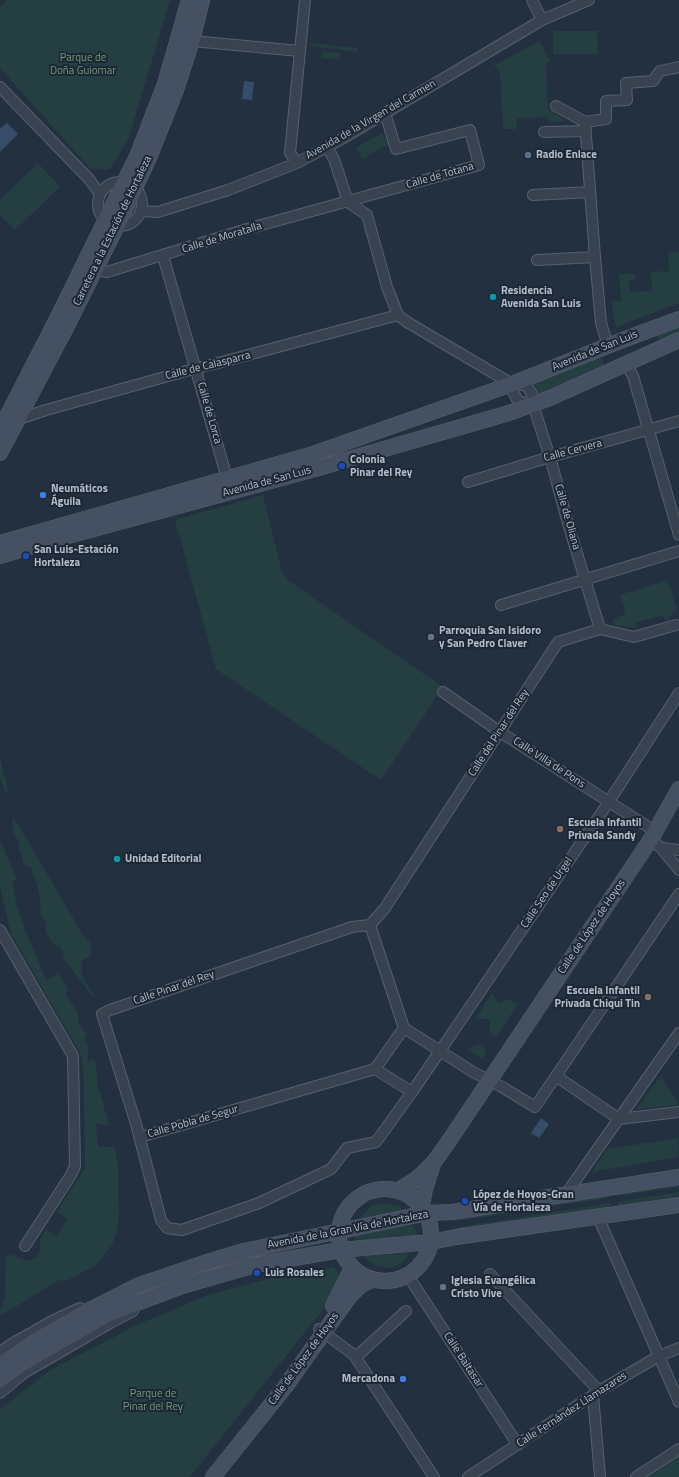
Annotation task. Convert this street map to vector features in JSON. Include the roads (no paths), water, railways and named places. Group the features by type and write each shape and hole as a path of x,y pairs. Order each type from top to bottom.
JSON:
{"street":[{"name":"Carretera a la Estación de Hortaleza","path":"129,185 138,154 165,84 189,0"},
{"name":"Carretera a la Estación de Hortaleza","path":"1,426 57,319 111,223 176,90 192,41 202,0"},
{"path":"296,163 290,153 305,0"},
{"path":"532,0 542,20"},
{"name":"Avenida de la Virgen del Carmen","path":"141,211 158,212 221,192 296,163 327,147 542,20 590,0"},
{"path":"192,41 300,51"},
{"path":"544,132 585,126 606,119 606,101 627,100 626,83 653,81 660,71 679,67"},
{"path":"0,87 89,178 100,194"},
{"path":"556,106 585,126"},
{"name":"Calle de Totana","path":"348,202 479,165 470,130 396,149 385,113"},
{"path":"585,126 601,323 608,346"},
{"path":"327,147 334,160 348,202 367,215 387,287 398,315 407,322 512,384 526,385 532,394 533,405 518,401 513,392 512,384"},
{"path":"117,182 129,185 142,199 141,211 132,223 124,225 111,223 101,215 98,201 100,194 104,189 117,182"},
{"path":"533,194 590,192"},
{"name":"Calle de Moratalla","path":"95,270 107,272 247,229 348,202"},
{"name":"Carretera a la Estación de Hortaleza","path":"0,453 95,270 111,223"},
{"name":"Calle de Lorca","path":"163,256 197,368 227,478"},
{"path":"537,260 595,257"},
{"name":"Calle de Calasparra","path":"19,419 46,410 197,368 398,315"},
{"name":"Avenida de San Luis","path":"0,543 310,455 512,384 679,319"},
{"name":"Avenida de San Luis","path":"0,556 509,413 533,405 626,364 658,348 679,340"},
{"path":"626,364 633,376 679,535"},
{"name":"Calle de Oliana","path":"533,405 550,457 567,520 600,629"},
{"name":"Calle Cervera","path":"468,482 550,457 679,421"},
{"path":"501,605 679,551"},
{"path":"600,629 634,637 678,625"},
{"name":"Calle del Pinar del Rey","path":"370,925 385,908 558,642 600,629"},
{"name":"Calle Villa de Pons","path":"443,692 500,732 658,835"},
{"name":"Calle Seo de Urgel","path":"412,1092 608,802 679,693"},
{"name":"Calle de López de Hoyos","path":"399,1190 416,1179 434,1162 658,835 679,789"},
{"path":"658,835 679,808"},
{"path":"658,835 679,850"},
{"path":"658,835 679,870"},
{"path":"370,925 404,1028 473,1072 490,1080 535,1107 679,894"},
{"name":"Calle Pinar del Rey","path":"140,1137 102,1014 352,927 370,925"},
{"path":"0,930 73,1056 74,1166 71,1175 25,1246"},
{"path":"404,1028 375,1068 412,1092"},
{"path":"566,1194 679,1033"},
{"name":"Calle Pobla de Segur","path":"375,1068 140,1137 161,1220 167,1228 182,1230 259,1203 331,1168 346,1148 376,1142 412,1092"},
{"path":"556,1076 619,1119 679,1112"},
{"name":"Calle de López de Hoyos","path":"431,1242 424,1209 425,1189 434,1162"},
{"name":"Avenida de la Gran Vía de Hortaleza","path":"0,1352 54,1320 97,1301 139,1285 244,1251 338,1231 424,1209 452,1212 679,1177"},
{"path":"424,1209 410,1195 399,1190 389,1188 367,1192 351,1203 341,1218 338,1231 340,1250 352,1268 372,1280 398,1280 419,1267 429,1251 431,1242"},
{"name":"Avenida de la Gran Vía de Hortaleza","path":"0,1380 23,1363 108,1314 182,1286 255,1265 340,1250 431,1242 456,1237 679,1205"},
{"path":"598,1217 679,1402"},
{"name":"Calle de López de Hoyos","path":"213,1477 285,1387 321,1330 352,1268"},
{"name":"Calle Baltasar","path":"407,1274 518,1445"},
{"path":"490,1274 596,1393 600,1477"},
{"name":"Calle de López de Hoyos","path":"321,1330 361,1285 372,1280"},
{"name":"Avenida de la Gran Vía de Hortaleza","path":"0,1365 35,1340 139,1285"},
{"name":"Avenida de la Gran Vía de Hortaleza","path":"0,1393 24,1373 103,1327 182,1286"},
{"path":"356,1357 406,1311"},
{"path":"321,1330 354,1354 434,1477"},
{"name":"Calle Fernández Llamazares","path":"468,1477 596,1393 659,1356 679,1348"},
{"path":"636,1477 679,1449"}],"water":[{"path":"244,81 254,82 252,100 242,99"},
{"path":"7,123 18,134 0,152 0,129"},
{"path":"541,1118 549,1124 539,1138 531,1133"}],"place":[{"name":"Radio Enlace","path":"528,155"},
{"name":"Residencia Avenida San Luis","path":"493,297"},
{"name":"Colonia Pinar del Rey","path":"342,466"},
{"name":"Neumáticos Águila","path":"43,495"},
{"name":"San Luis-Estación Hortaleza","path":"26,556"},
{"name":"Parroquia San Isidoro y San Pedro Claver","path":"431,637"},
{"name":"Escuela Infantil Privada Sandy","path":"560,829"},
{"name":"Unidad Editorial","path":"117,859"},
{"name":"Escuela Infantil Privada Chiqui Tin","path":"648,997"},
{"name":"López de Hoyos-Gran Vía de Hortaleza","path":"465,1201"},
{"name":"Luis Rosales","path":"257,1273"},
{"name":"Iglesia Evangélica Cristo Vive","path":"443,1287"},
{"name":"Mercadona","path":"403,1379"}],"park label":[{"name":"Parque de Doña Guiomar","path":"83,64"},
{"name":"Parque de Pinar del Rey","path":"153,1400"}]}
